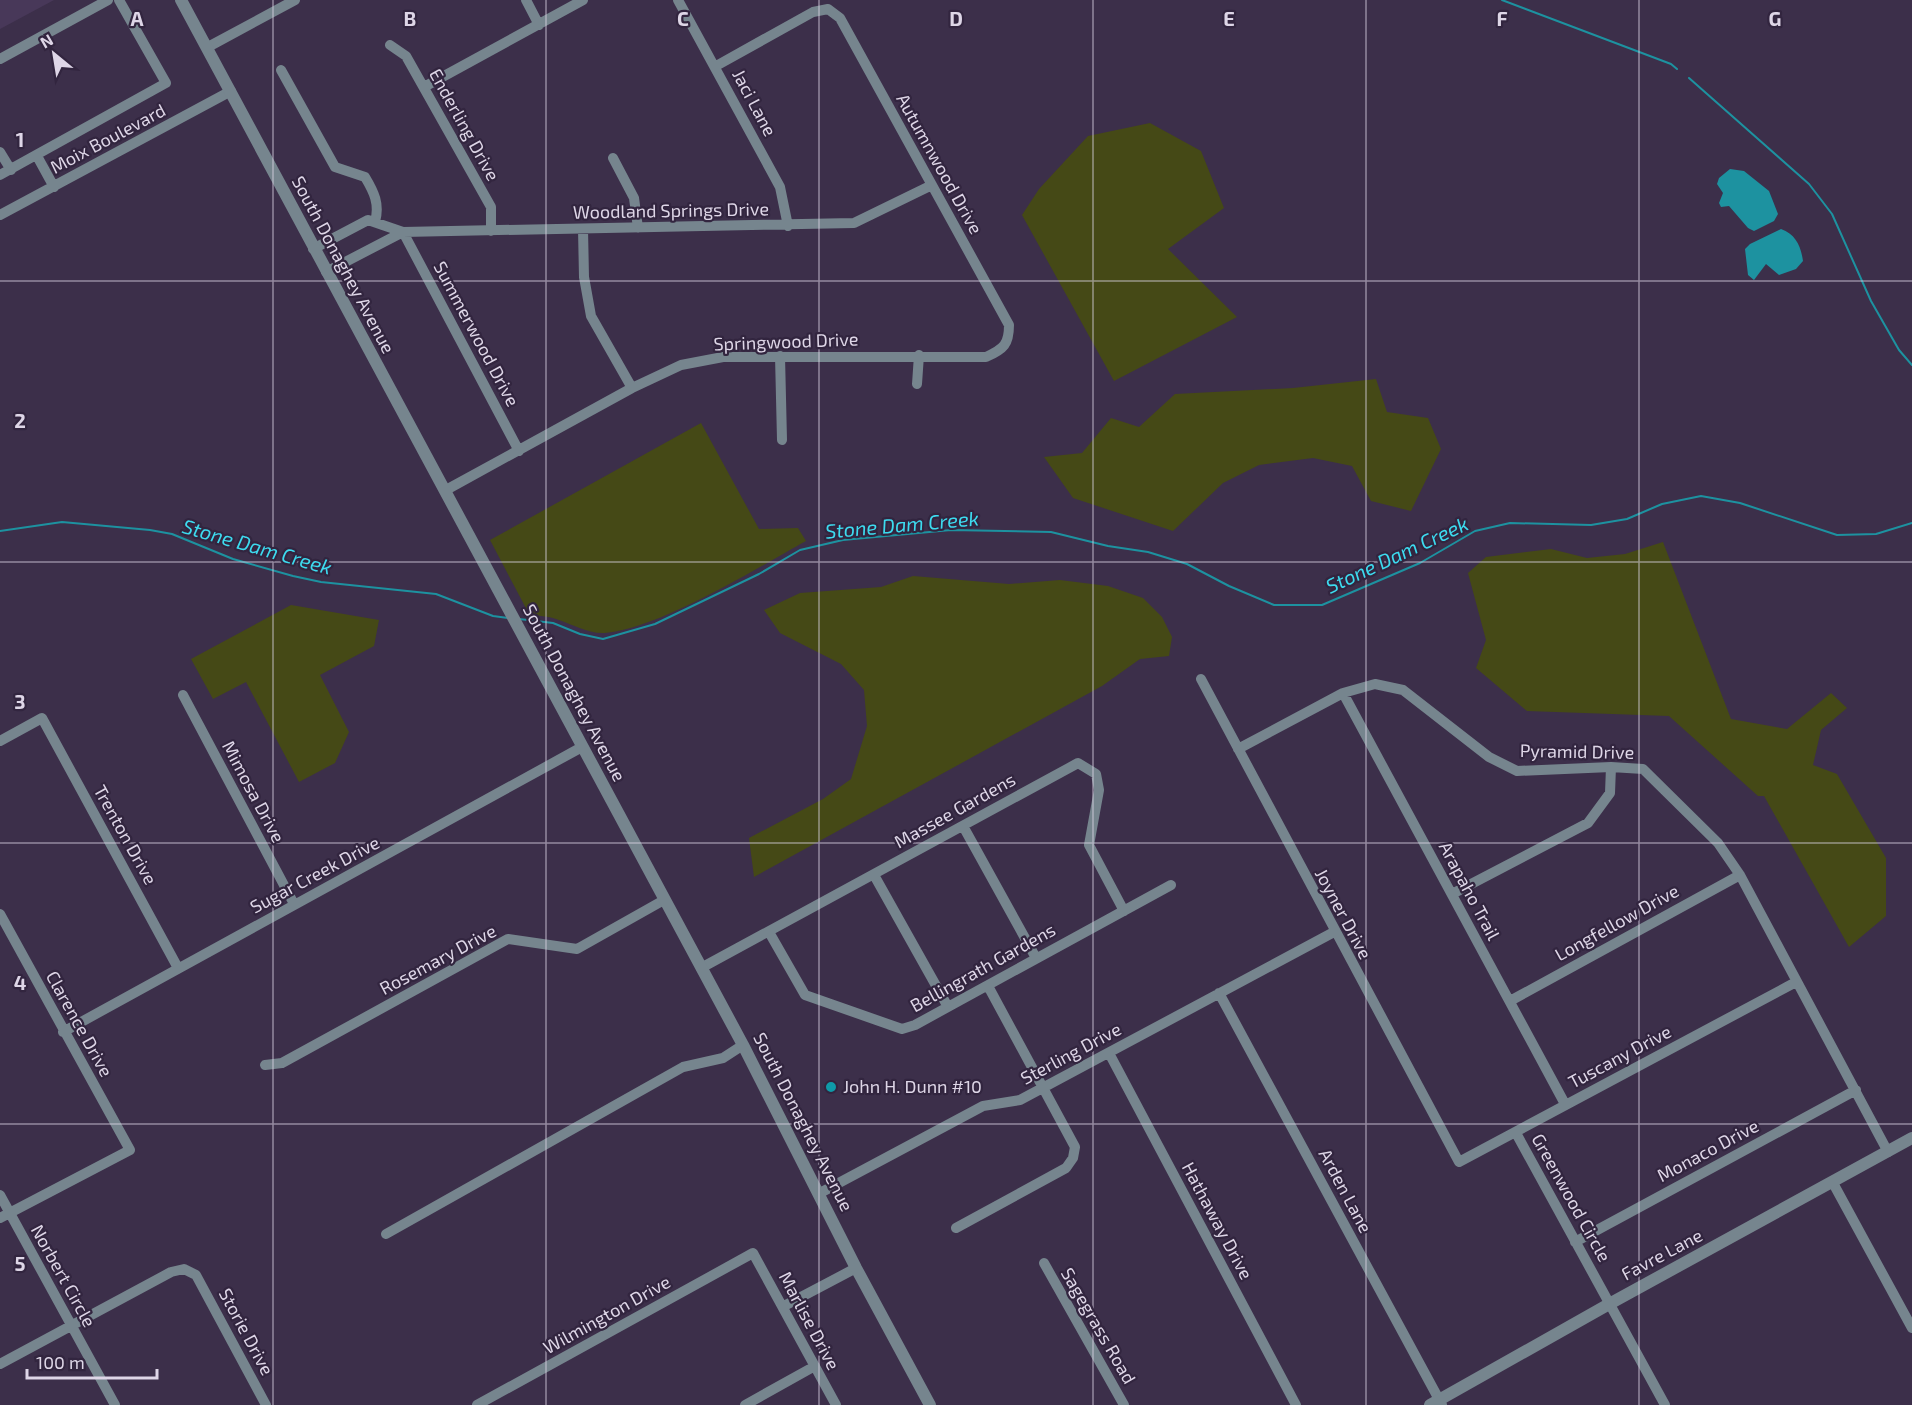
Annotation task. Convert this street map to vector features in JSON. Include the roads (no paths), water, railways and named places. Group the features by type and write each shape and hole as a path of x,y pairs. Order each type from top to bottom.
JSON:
{"street":[{"path":"0,59 108,0"},
{"path":"0,176 166,82 119,0"},
{"name":"South Donaghey Avenue","path":"181,0 743,1045 856,1268 930,1405"},
{"path":"208,47 295,0"},
{"path":"526,0 539,25"},
{"path":"424,87 584,0"},
{"name":"Jaci Lane","path":"678,0 780,187 788,226"},
{"name":"Autumnwood Drive","path":"716,66 813,12 828,9 840,18 1009,325 1009,340"},
{"name":"Enderling Drive","path":"390,45 406,56 491,207 491,231"},
{"path":"281,70 335,167 365,177 374,194 378,211 375,222 368,220 313,249"},
{"name":"Moix Boulevard","path":"0,215 231,91"},
{"path":"0,152 11,170"},
{"path":"37,156 54,186"},
{"path":"613,158 634,198 639,228"},
{"name":"Woodland Springs Drive","path":"375,222 403,232 854,223 932,185"},
{"path":"583,229 584,277 591,316 632,388"},
{"name":"Woodland Springs Drive","path":"326,272 403,232"},
{"name":"Summerwood Drive","path":"403,232 519,451"},
{"name":"Springwood Drive","path":"446,490 632,388 681,365 723,357 919,355 986,357 1002,350 1009,340"},
{"path":"917,384 919,355"},
{"path":"780,356 782,440"},
{"name":"Joyner Drive","path":"1201,679 1334,932 1459,1162"},
{"name":"Pyramid Drive","path":"1238,749 1343,693 1375,684 1403,690 1490,757 1517,771 1611,767 1643,770 1718,843 1740,875 1888,1152"},
{"name":"Arapaho Trail","path":"1343,693 1565,1104"},
{"name":"Mimosa Drive","path":"183,695 294,904"},
{"name":"Trenton Drive","path":"0,741 42,718 178,968"},
{"name":"Sugar Creek Drive","path":"63,1032 582,747"},
{"name":"Massee Gardens","path":"701,968 1078,763 1096,774 1098,790 1089,845 1124,911"},
{"path":"1452,894 1588,823 1611,793 1611,767"},
{"path":"963,826 1036,958"},
{"path":"874,875 948,1007"},
{"name":"Longfellow Drive","path":"1510,1001 1740,875"},
{"name":"Bellingrath Gardens","path":"769,932 804,995 902,1029 988,986 1171,885"},
{"name":"Rosemary Drive","path":"265,1065 282,1063 508,939 577,949 664,900"},
{"name":"Clarence Drive","path":"0,914 130,1150 5,1216"},
{"name":"Sterling Drive","path":"820,1193 983,1106 1020,1100 1334,932"},
{"name":"Tuscany Drive","path":"1459,1162 1796,981"},
{"path":"956,1228 1066,1168 1073,1158 1075,1147 988,986"},
{"name":"Arden Lane","path":"1220,993 1437,1403"},
{"path":"386,1234 683,1067 723,1059 743,1045"},
{"name":"Hathaway Drive","path":"1109,1053 1296,1405"},
{"name":"Monaco Drive","path":"1575,1242 1856,1090"},
{"name":"Greenwood Circle","path":"1516,1133 1575,1242 1611,1302 1665,1405"},
{"name":"Favre Lane","path":"1437,1403 1611,1302 1912,1138"},
{"path":"1833,1183 1912,1328"},
{"name":"Norbert Circle","path":"0,1195 5,1216 72,1326 115,1405"},
{"name":"Marlise Drive","path":"753,1253 784,1306 836,1405"},
{"name":"Wilmington Drive","path":"477,1405 495,1401 753,1253"},
{"name":"Sagegrass Road","path":"1044,1263 1124,1405"},
{"path":"784,1306 856,1268"},
{"name":"Storie Drive","path":"72,1326 171,1272 184,1269 196,1275 266,1405"},
{"path":"0,1364 72,1326"},
{"path":"745,1405 815,1366"}],"waterway":[{"path":"1502,0 1671,64 1677,69"},
{"path":"1689,78 1809,184 1832,214 1871,301 1899,350 1912,365"},
{"name":"Stone Dam Creek","path":"519,619 553,623 580,634 603,639 655,624 759,574 800,550 843,540 951,530 1051,532 1108,546 1148,552 1187,564 1229,586 1274,605 1322,605 1420,563 1475,531 1510,523 1591,525 1627,519 1662,504 1701,496 1740,503 1837,535 1876,534 1912,523"},
{"name":"Stone Dam Creek","path":"0,531 62,522 150,530 172,534 233,559 293,576 321,582 436,594 493,616 508,618"}],"place":[{"name":"John H. Dunn #10","path":"831,1087"}]}
